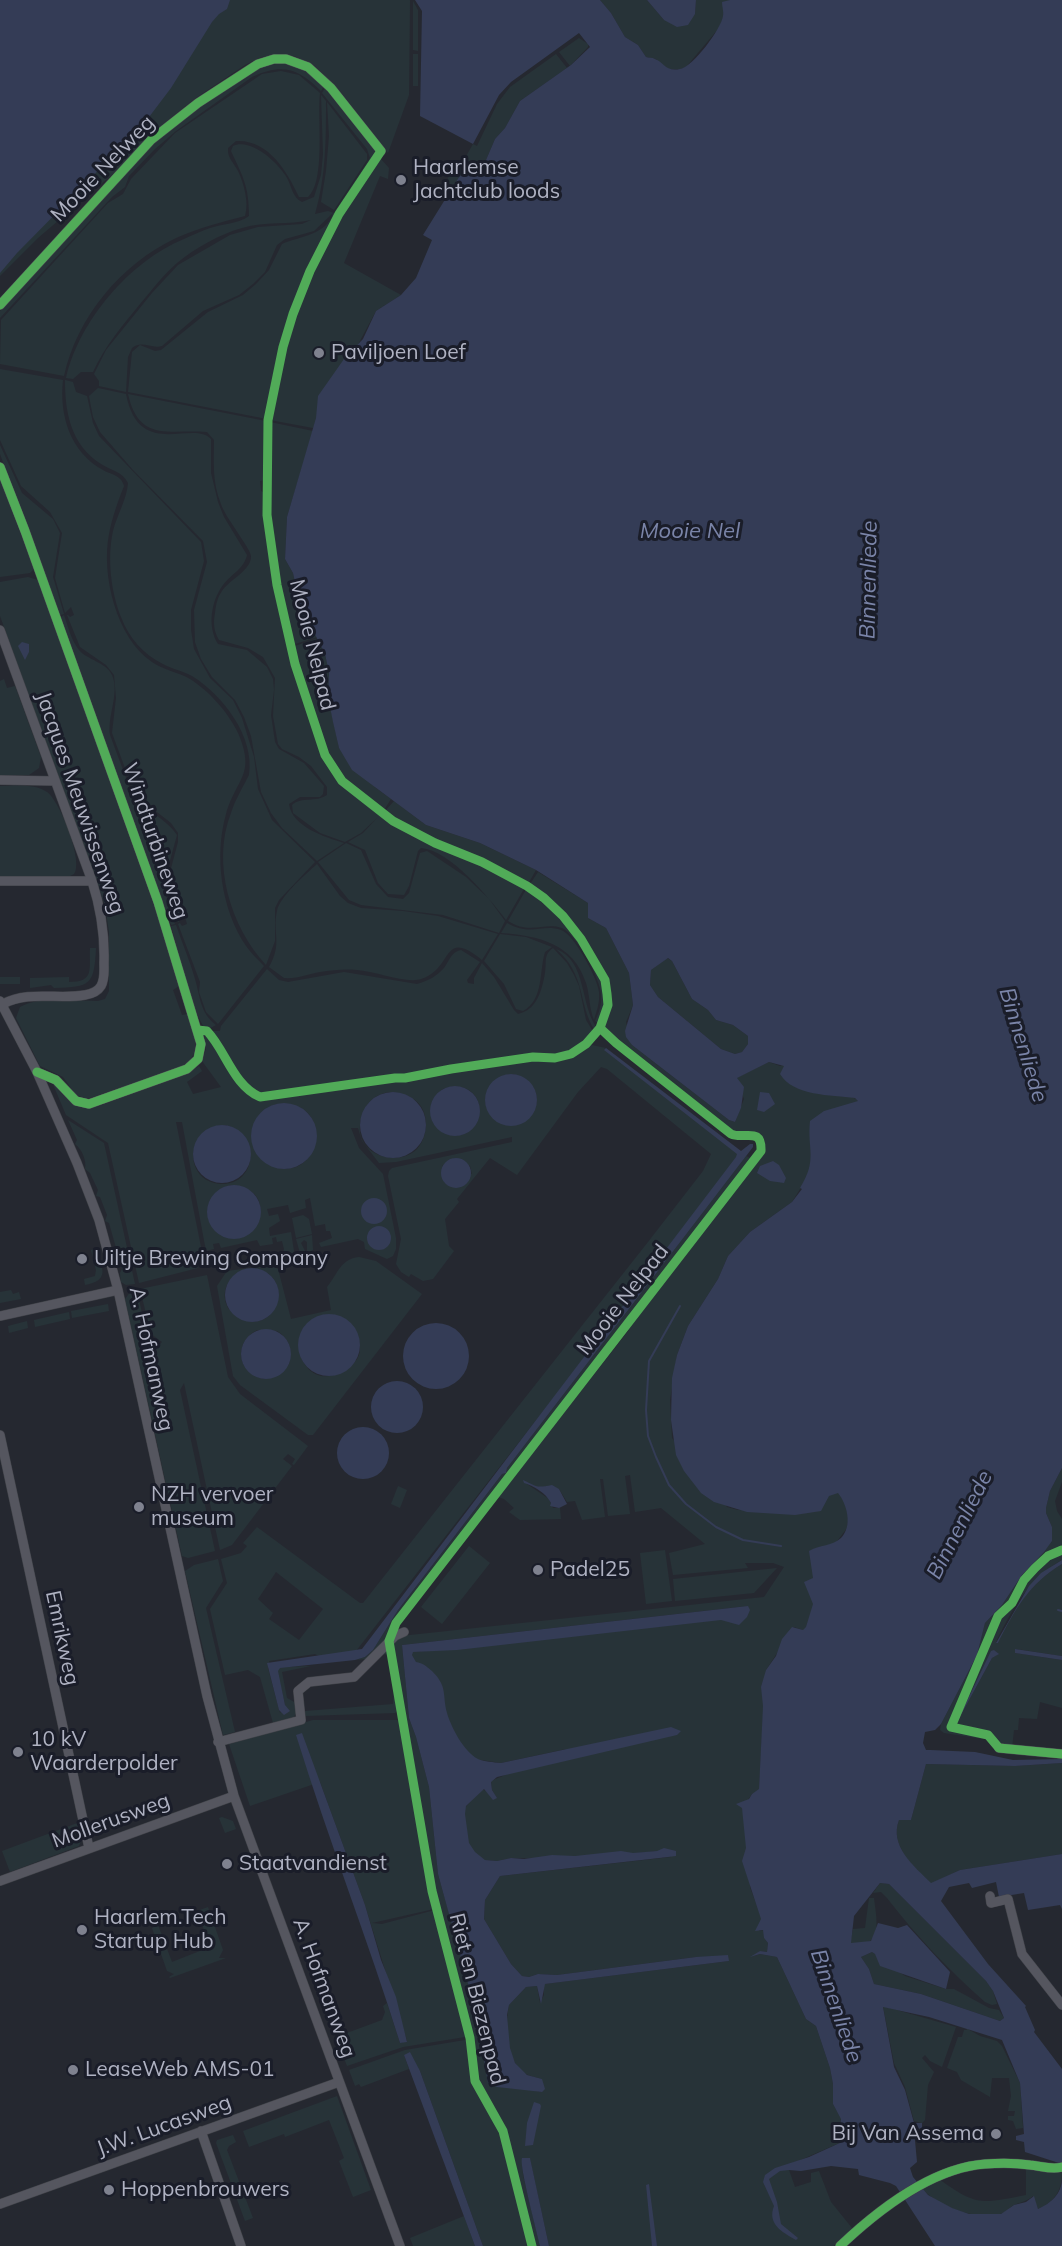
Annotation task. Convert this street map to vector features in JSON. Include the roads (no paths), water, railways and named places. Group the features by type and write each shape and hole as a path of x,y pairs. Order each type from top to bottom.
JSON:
{"street":[{"name":"Mooie Nelweg","path":"0,305 151,140 198,103 258,64 268,60 286,59 313,70 338,96 381,151"},
{"name":"Windturbineweg","path":"0,467 151,881 201,1044 198,1059 187,1069 89,1104 76,1101 56,1080 37,1072"},
{"name":"Jacques Meuwissenweg","path":"0,630 92,881 102,912 103,927 103,975 98,990 79,996 20,998 2,1002"},
{"path":"0,780 55,781"},
{"path":"0,881 92,881"},
{"name":"A. Hofmanweg","path":"2,1002 37,1072 99,1220 118,1290 218,1742 234,1796 399,2246"},
{"path":"0,1316 118,1290"},
{"name":"Emrikweg","path":"0,1435 89,1848"},
{"path":"218,1742 301,1720 298,1691 309,1682 354,1677 395,1635 404,1632"},
{"path":"999,1748 1062,1754"},
{"name":"Mollerusweg","path":"0,1881 234,1796"},
{"path":"990,1896 992,1903 1008,1899 1022,1954 1062,2005"},
{"name":"J.W. Lucasweg","path":"0,2204 339,2082"},
{"path":"201,2131 237,2245"},
{"path":"840,2246 863,2224 921,2184 940,2175 983,2164 1060,2167"}],"water":[{"path":"0,0 230,0 227,9 212,22 171,88 143,125 0,273"},
{"name":"Mooie Nel","path":"415,0 600,0 611,13 625,37 638,45 646,57 654,58 675,70 692,62 706,47 721,22 722,2 730,0 1062,0 1062,1468 1050,1491 1046,1508 1052,1527 1052,1541 985,1623 977,1655 941,1724 935,1730 925,1732 923,1743 926,1750 975,1752 1013,1760 1062,1759 1062,1763 1015,1766 926,1764 911,1820 899,1820 897,1838 905,1855 931,1883 960,1870 1062,1854 1062,1909 1060,1905 1028,1910 1024,1893 999,1897 996,1882 972,1888 969,1883 949,1887 941,1901 988,1964 1026,2006 1034,2032 1062,2069 1062,2171 1059,2163 1025,2152 1024,2142 1016,2140 1016,2136 1024,2134 1020,2083 1002,2040 929,2017 883,2007 894,2067 905,2090 914,2123 922,2123 922,2128 914,2130 917,2162 910,2168 913,2177 928,2195 969,2214 1001,2214 1034,2196 1038,2209 1055,2197 1062,2184 1062,2246 935,2246 896,2186 859,2175 858,2169 831,2166 801,2171 780,2171 769,2179 777,2202 781,2224 798,2238 796,2240 774,2223 772,2212 774,2206 763,2182 765,2175 775,2168 809,2157 842,2142 838,2140 841,2119 833,2104 830,2068 816,2026 806,2019 777,1957 760,1954 750,1957 760,1951 767,1952 768,1943 764,1938 763,1930 755,1931 761,1919 742,1861 746,1848 742,1808 736,1804 749,1799 759,1789 763,1706 761,1687 766,1670 776,1656 782,1639 792,1627 803,1630 806,1627 813,1604 804,1582 813,1578 809,1551 834,1543 841,1538 848,1521 844,1503 838,1493 829,1496 821,1511 795,1515 747,1512 714,1502 701,1493 684,1471 676,1455 671,1420 672,1378 677,1355 688,1326 718,1279 728,1256 750,1232 792,1202 802,1189 800,1188 809,1169 811,1154 810,1121 824,1111 858,1101 855,1098 824,1095 794,1087 780,1074 784,1066 769,1062 737,1078 744,1087 741,1108 735,1122 729,1120 632,1045 626,1037 625,1031 633,1005 629,973 606,928 588,918 588,903 536,870 480,843 426,825 352,770 339,748 328,697 329,673 325,654 300,605 293,573 285,559 287,517 316,418 318,396 344,359 363,339 376,311 401,295 416,278 432,240 423,235 459,177 464,172 472,175 483,167 495,139 505,128 520,101 571,65 590,47 579,33 511,82 499,95 473,144 420,116 422,11","holes":["668,958 672,961 692,999 708,1010 716,1020 733,1025 748,1036 748,1044 742,1052 735,1054 721,1049 658,997 650,985 651,970","880,1883 889,1884 986,1981 993,1991 1004,2018 1000,2021 921,1994 874,1984 869,1969 861,1957 872,1952 880,1966 946,1989 950,1972 907,1925 898,1928 878,1923 871,1941 851,1943 854,1916"]},
{"path":"647,0 696,0 695,14 688,25 677,27 664,20"},
{"path":"22,642 29,644 29,652 25,660 18,646"},
{"path":"606,1048 741,1151 750,1144 753,1144 753,1147 507,1468 506,1473 502,1474 398,1610 373,1650 365,1657 355,1660 280,1668 278,1671 285,1705 290,1711 284,1715 279,1710 267,1663 362,1649 736,1157 737,1154 604,1050"},
{"path":"511,1074 521,1076 529,1082 535,1090 537,1100 535,1110 529,1118 521,1124 511,1126 501,1124 493,1118 487,1110 485,1100 487,1090 493,1082 501,1076"},
{"path":"455,1086 464,1088 475,1097 480,1111 478,1120 469,1131 455,1136 446,1134 435,1125 430,1111 432,1102 441,1091"},
{"path":"399,1092 417,1101 424,1112 426,1125 424,1138 417,1149 406,1156 387,1158 369,1149 362,1138 360,1119 369,1101 380,1094"},
{"path":"760,1092 769,1093 775,1104 764,1112 757,1110"},
{"path":"284,1103 296,1106 307,1113 314,1124 317,1136 314,1148 307,1159 296,1166 284,1169 272,1166 261,1159 254,1148 251,1136 254,1124 261,1113 272,1106"},
{"path":"216,1125 228,1125 243,1133 251,1148 251,1160 243,1175 228,1183 216,1183 201,1175 193,1160 193,1148 201,1133"},
{"path":"456,1158 467,1162 471,1173 467,1184 456,1188 445,1184 441,1173 445,1162"},
{"path":"773,1161 779,1165 786,1178 784,1183 770,1181 757,1173 760,1166"},
{"path":"229,1185 239,1185 249,1189 257,1197 261,1212 257,1227 249,1235 239,1239 229,1239 219,1235 211,1227 207,1217 207,1207 211,1197 219,1189"},
{"path":"374,1198 383,1202 387,1211 383,1220 374,1224 365,1220 361,1211 365,1202"},
{"path":"379,1226 388,1229 391,1238 388,1247 379,1250 370,1247 367,1238 370,1229"},
{"path":"252,1268 262,1270 271,1276 277,1285 279,1295 277,1305 271,1314 262,1320 252,1322 242,1320 233,1314 227,1305 225,1295 227,1285 233,1276 242,1270"},
{"path":"329,1314 351,1323 360,1345 351,1367 329,1376 307,1367 298,1345 307,1323"},
{"path":"436,1323 449,1326 459,1333 466,1343 469,1356 466,1369 459,1379 449,1386 436,1389 423,1386 413,1379 406,1369 403,1356 406,1343 413,1333 423,1326"},
{"path":"261,1329 271,1329 284,1336 291,1349 291,1359 284,1372 271,1379 261,1379 252,1375 245,1368 241,1359 241,1349 245,1340 252,1333"},
{"path":"397,1381 407,1383 415,1389 421,1397 423,1407 421,1417 415,1425 407,1431 397,1433 387,1431 379,1425 373,1417 371,1407 373,1397 379,1389 387,1383"},
{"path":"363,1427 373,1429 381,1435 387,1443 389,1453 387,1463 381,1471 373,1477 363,1479 353,1477 345,1471 339,1463 337,1453 339,1443 345,1435 353,1429"},
{"path":"523,1480 537,1486 552,1485 559,1489 567,1504 559,1508 550,1506 551,1503 546,1496 536,1488 524,1483"},
{"path":"1062,1560 1062,1564 1040,1580 1024,1598 996,1643 1029,1586 1041,1573"},
{"path":"748,1606 750,1610 747,1617 739,1625 721,1620 457,1650 413,1652 412,1655 416,1662 432,1671 440,1682 444,1691 447,1713 463,1745 473,1756 481,1760 501,1763 671,1727 681,1731 677,1735 497,1777 491,1782 492,1790 497,1798 493,1800 484,1789 466,1806 469,1843 485,1860 524,1859 552,1855 575,1856 621,1851 633,1853 657,1851 664,1848 676,1851 676,1856 500,1876 485,1900 484,1919 511,1964 522,1976 557,1975 728,1955 729,1961 545,1984 541,2004 537,1986 526,1987 509,2005 507,2015 510,2048 515,2063 527,2075 542,2079 545,2089 542,2092 497,2087 488,2083 475,2009 438,1874 429,1787 409,1718 402,1645"},
{"path":"1015,1649 1062,1656 1062,1660 1015,1653"},
{"path":"994,1650 999,1654 992,1658 955,1726 991,1651"},
{"path":"302,1733 365,1905 381,1960 396,1997 407,2042 400,2043 321,1813 296,1735"},
{"path":"410,2052 420,2071 483,2246 475,2246 404,2055"},
{"path":"534,2102 541,2106 533,2145 525,2146 527,2123"},
{"path":"522,2158 530,2158 549,2246 540,2246"},
{"path":"649,2184 657,2246 652,2246 646,2185"}],"waterway":[{"path":"680,1306 649,1361 646,1410 648,1436 656,1457 669,1485 686,1504 716,1527 743,1540 781,1546"},
{"path":"1058,1610 1062,1611"}],"place":[{"name":"Haarlemse Jachtclub loods","path":"401,180"},
{"name":"Paviljoen Loef","path":"319,353"},
{"name":"Uiltje Brewing Company","path":"82,1259"},
{"name":"NZH vervoer museum","path":"139,1507"},
{"name":"Padel25","path":"538,1570"},
{"name":"10 kV Waarderpolder","path":"18,1752"},
{"name":"Staatvandienst","path":"227,1864"},
{"name":"Haarlem.Tech Startup Hub","path":"82,1930"},
{"name":"LeaseWeb AMS-01","path":"73,2070"},
{"name":"Bij Van Assema","path":"996,2134"},
{"name":"Hoppenbrouwers","path":"109,2190"}],"water label":[{"name":"Binnenliede","path":"869,580"},
{"name":"Binnenliede","path":"1023,1045"},
{"name":"Binnenliede","path":"960,1525"},
{"name":"Binnenliede","path":"836,2006"}]}
